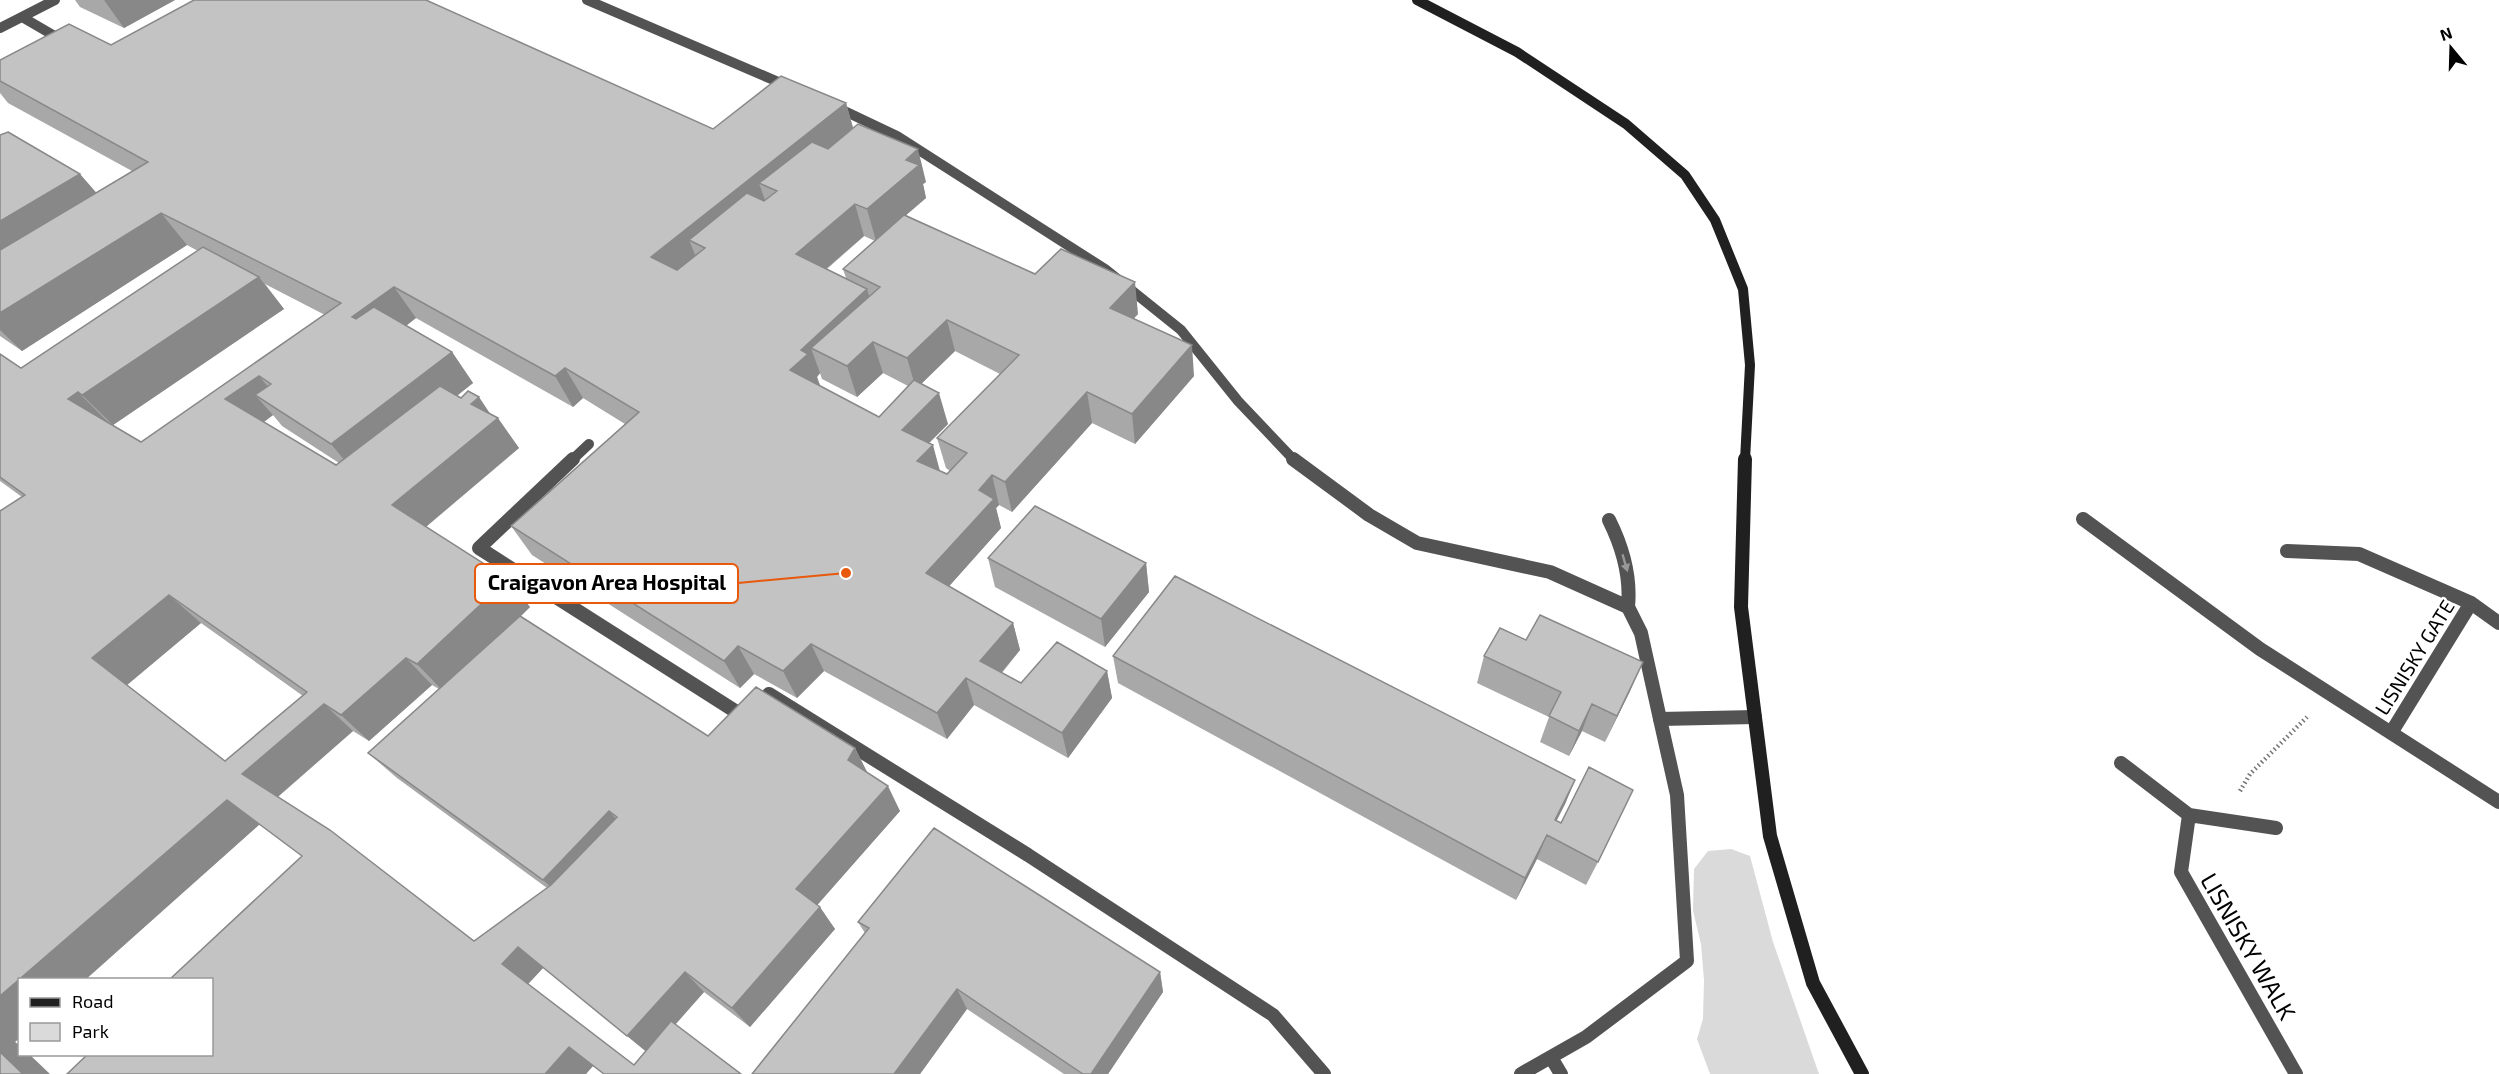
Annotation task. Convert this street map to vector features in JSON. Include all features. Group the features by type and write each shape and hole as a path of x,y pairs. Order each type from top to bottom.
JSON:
{"street":[{"path":"0,28 55,0"},
{"path":"587,0 804,93"},
{"path":"1417,0 1517,52 1626,124 1685,175 1716,220 1743,289 1750,365 1746,418 1741,607 1770,836 1813,983 1862,1074"},
{"path":"22,17 73,47"},
{"path":"824,102 897,136 1105,268 1181,330 1238,401 1296,462 1369,515 1417,543 1550,572 1628,607"},
{"path":"589,444 479,548 746,718 769,694 1028,855 1273,1015 1324,1074"},
{"path":"2083,519 2260,649 2499,802"},
{"path":"1521,1074 1552,1059 1618,1015 1687,961 1677,795 1641,633 1628,607 1631,585 1616,535 1609,520"},
{"name":"LISNISKY GATE","path":"2287,551 2359,554 2471,603 2499,623"},
{"name":"LISNISKY GATE","path":"2391,733 2471,603"},
{"path":"1660,719 1755,717"},
{"path":"2121,763 2189,815 2276,828"},
{"name":"LISNISKY WALK","path":"2189,815 2181,872 2296,1074"},
{"path":"1552,1059 1561,1074"}],"path":[{"path":"2224,821 2250,774 2331,694"}],"green space":[{"path":"1731,849 1750,856 1773,942 1819,1074 1710,1074 1697,1039 1703,1019 1704,980 1701,944 1693,911 1694,869 1708,851"}],"building":[{"path":"194,0 426,0 713,129 781,76 846,103 651,257 677,270 705,248 689,240 747,193 764,201 777,191 759,183 812,142 828,149 858,124 918,149 906,160 919,165 867,209 855,204 796,254 867,289 801,350 808,354 790,370 879,417 914,380 939,393 902,430 933,445 917,461 947,474 967,453 937,438 1019,355 947,320 907,358 873,342 847,366 811,348 880,287 843,269 904,215 1035,274 1061,249 1135,282 1110,308 1192,345 1132,414 1087,392 1005,482 992,475 979,490 994,499 926,573 1013,623 980,661 1021,683 1057,642 1107,671 1062,733 966,678 937,713 811,644 783,671 738,646 724,661 511,526 639,412 565,368 555,376 394,287 352,317 356,319 374,307 452,352 331,444 255,395 271,384 259,376 225,399 336,465 440,386 461,398 468,391 479,397 471,404 498,418 392,505 508,579 417,664 406,658 341,715 324,704 242,774 330,830 474,941 551,885 617,817 609,811 543,880 368,753 520,616 708,736 756,687 855,748 848,760 888,786 796,889 820,907 732,1008 685,972 627,1036 518,947 502,964 634,1065 671,1021 741,1074 604,1074 569,1047 545,1074 67,1074 86,1056 213,1056 213,978 171,978 302,856 227,800 21,978 18,978 0,996 0,511 25,495 0,477 0,354 21,368 203,247 259,277 82,395 78,392 68,399 141,442 341,303 161,213 0,313 0,250 148,162 0,81 0,60 69,24 111,45","holes":["169,595 307,692 225,761 92,658"]},
{"path":"8,132 80,174 0,221 0,135"},
{"path":"1035,506 1146,563 1101,619 988,558"},
{"path":"1175,576 1575,780 1555,820 1561,823 1589,767 1633,790 1598,862 1547,835 1525,878 1113,656"},
{"path":"1540,615 1643,662 1617,716 1592,704 1579,731 1549,716 1561,692 1484,656 1500,628 1526,640"},
{"path":"934,828 1160,972 1091,1074 1083,1074 957,989 894,1074 752,1074 869,928 858,922"},
{"path":"0,1052 23,1074 0,1074"}],"place":[{"name":"Craigavon Area Hospital","path":"846,573"}]}
